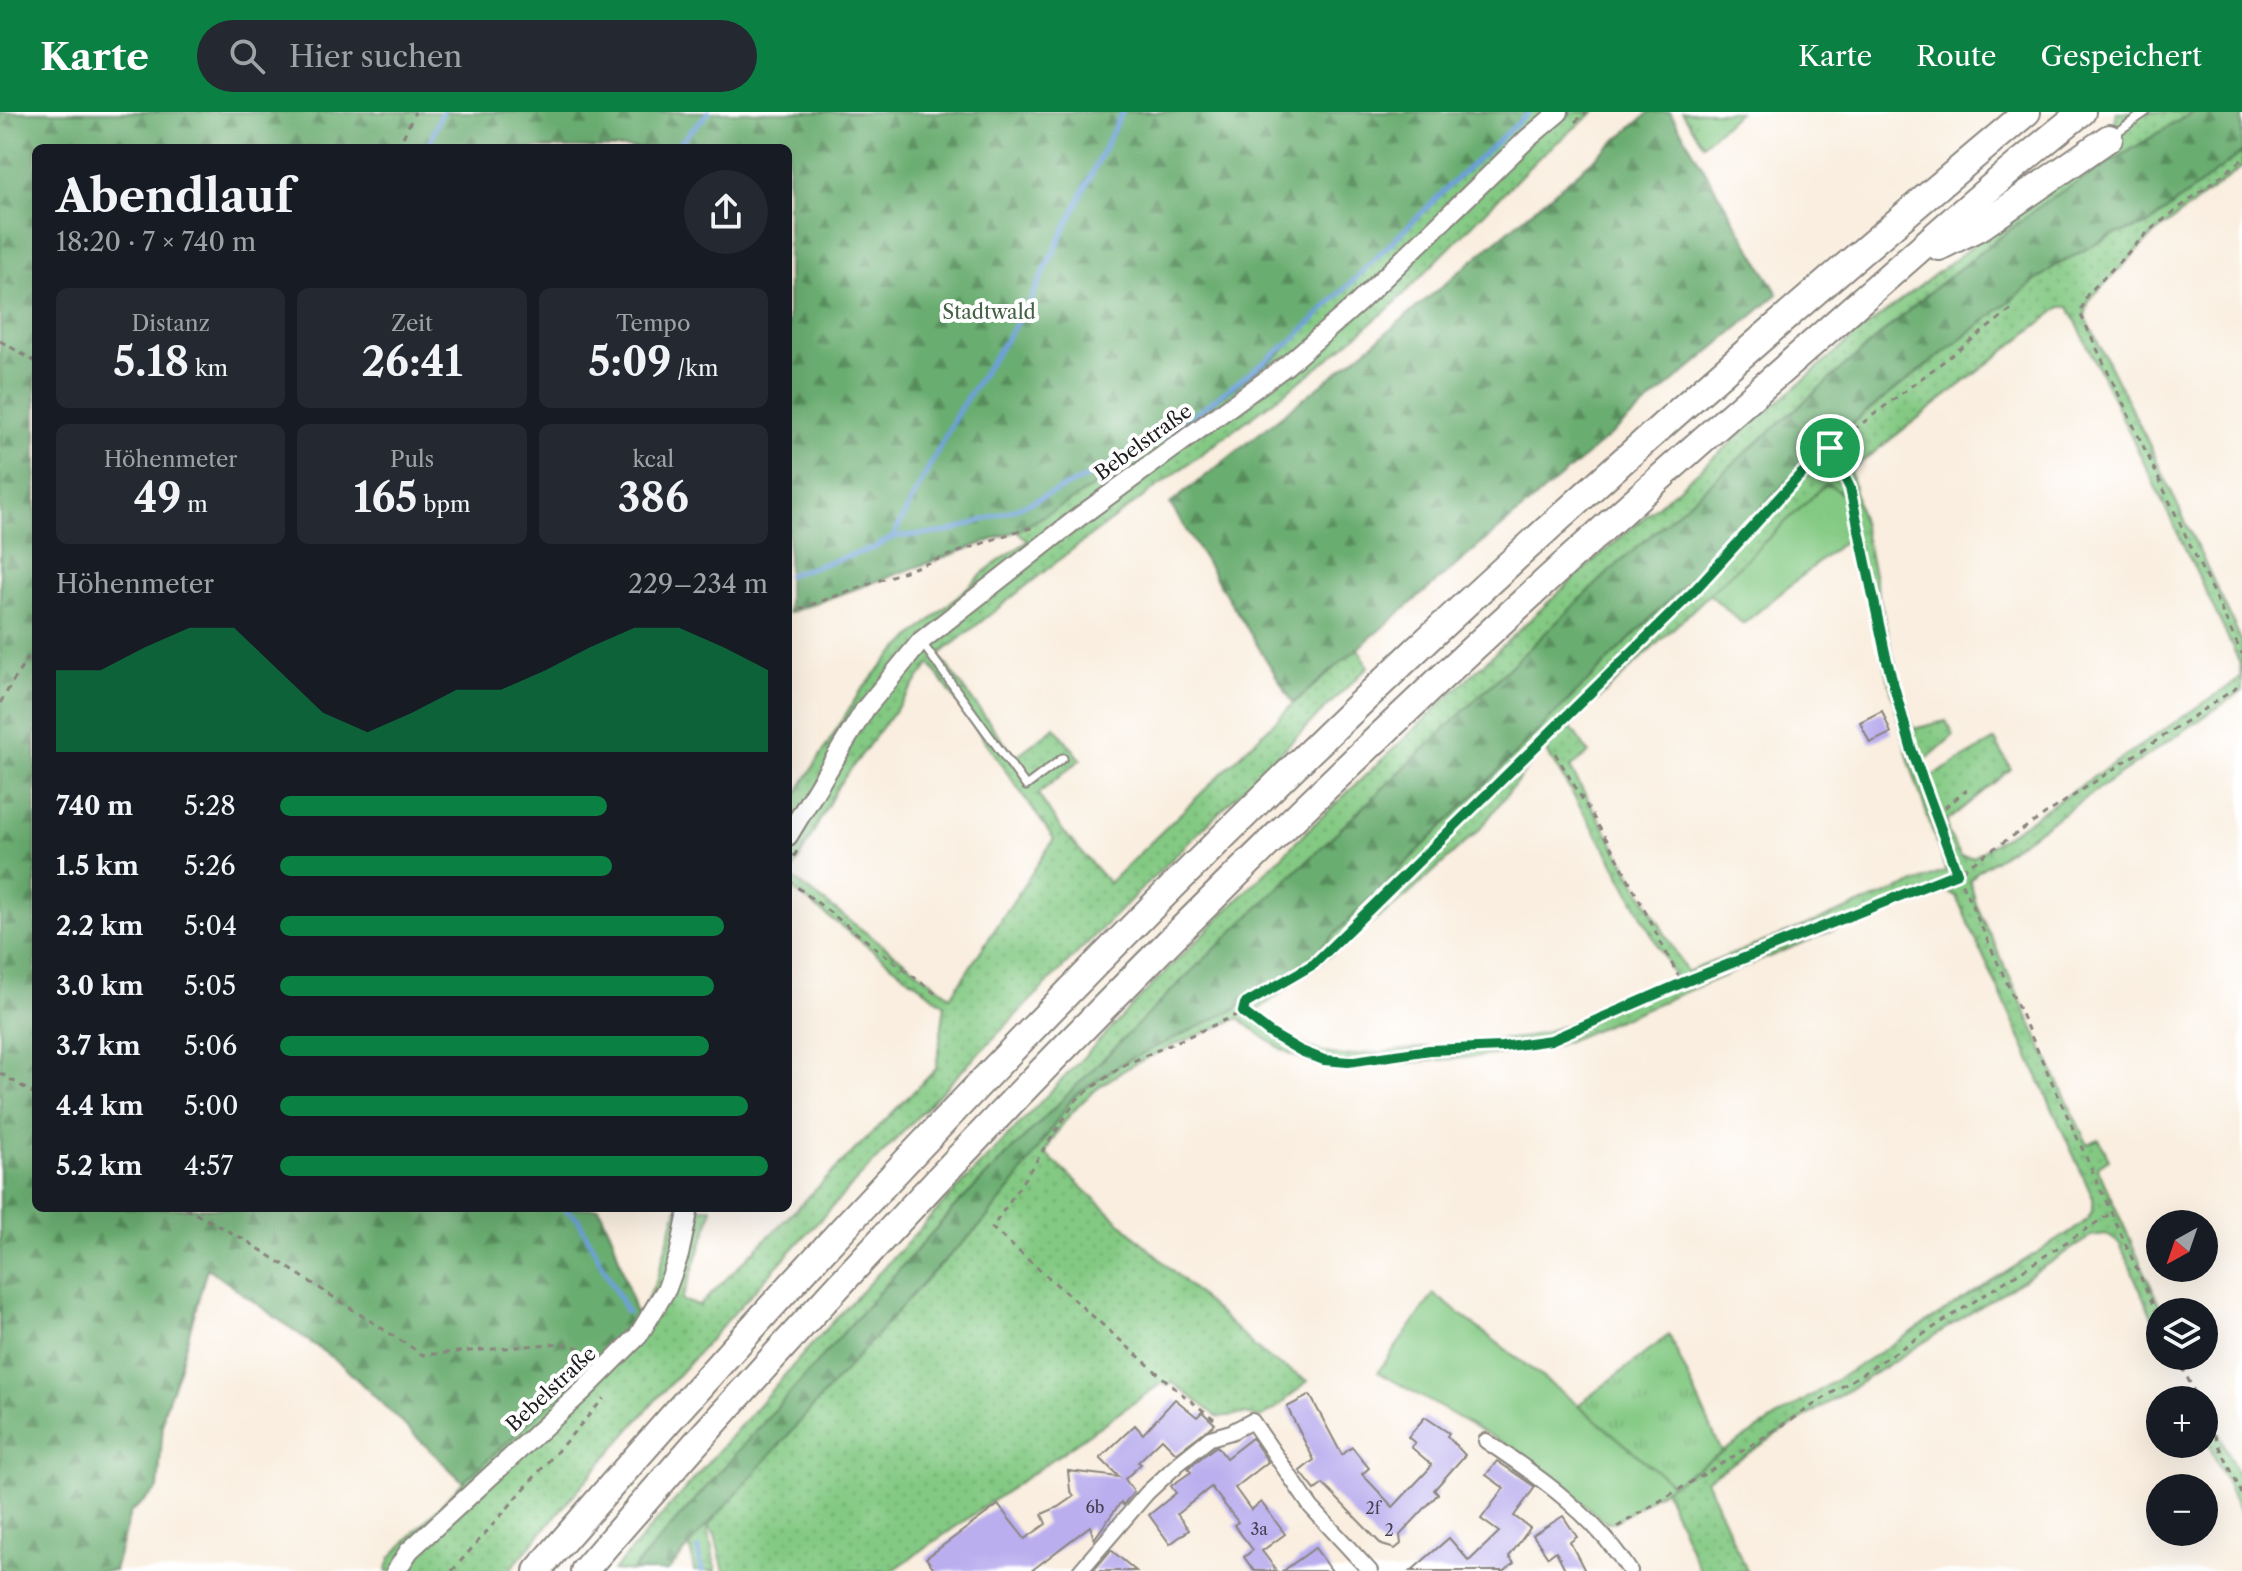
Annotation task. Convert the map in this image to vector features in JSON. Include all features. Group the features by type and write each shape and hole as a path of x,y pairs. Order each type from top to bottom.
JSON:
{"highway":[{"path":"537,1571 864,1206 1028,1034 1203,858 1414,653 1660,429 1851,260 2027,112"},
{"path":"584,1571 928,1189 1214,894 1532,593 1679,459 2082,112"},
{"path":"1903,264 1983,225 2109,138"}],"street":[{"name":"Bebelstraße","path":"795,840 865,709 921,641 1079,517 1287,365 1358,303 1527,139 1563,121"},
{"name":"Bebelstraße","path":"396,1571 409,1551 638,1336 667,1288 679,1255 688,1212"},
{"path":"1080,1571 1147,1493 1179,1463 1210,1438 1252,1421 1311,1507 1370,1571"},
{"path":"1486,1441 1556,1490 1602,1535 1630,1571"}],"lane":[{"path":"2109,138 2146,112"},
{"path":"921,641 1026,786 1063,758"}],"path":[{"path":"400,144 415,112"},
{"path":"1563,121 1587,112"},
{"path":"2242,160 2150,230 2087,295 2080,313 2242,654"},
{"path":"1243,1012 1245,1004 1314,964 1694,591 1798,477 1830,448 2011,310"},
{"path":"0,341 32,360"},
{"path":"1830,448 1850,488 1886,657 1911,748 1935,815 1957,873 2150,1298"},
{"path":"792,612 1017,531 1079,517"},
{"path":"0,703 32,651"},
{"path":"1243,1012 1270,1033 1324,1060 1348,1062 1430,1050 1502,1047 1551,1040 1682,983 1957,873 2242,684"},
{"path":"1555,753 1617,857 1682,983"},
{"path":"1935,815 1967,790"},
{"path":"792,883 937,995"},
{"path":"1231,1432 1177,1390 992,1228 1077,1099 1122,1066 1243,1012"},
{"path":"0,1073 32,1093"},
{"path":"193,1212 247,1241 423,1355 563,1343 617,1358"},
{"path":"1602,1535 1731,1458 2110,1214"},
{"path":"2218,1443 2242,1494"}],"green space":[{"name":"Stadtwald","path":"0,112 1530,112 1420,214 1280,354 1179,428 1077,497 1017,531 792,612 792,144 32,144 32,1212 601,1212 613,1238 637,1318 575,1381 463,1482 342,1365 207,1268 178,1373 164,1411 158,1489 130,1513 114,1571 0,1571"},
{"path":"1530,112 1594,112 1538,158 1394,304 1315,370 1069,552 939,655 1015,757 1055,727 1081,759 1038,794 1061,829 1109,883 1293,704 1358,648 1368,667 1112,919 860,1177 674,1380 509,1571 386,1571 391,1557 463,1482 575,1381 637,1318 656,1282 676,1212 711,1212 682,1300 699,1306 936,1069 945,1005 792,889 792,877 951,996 1054,839 930,664 838,786 792,872 792,802 859,693 891,656 989,568 1028,541 1017,531 1077,497 1280,354 1420,214"},
{"path":"1650,112 1670,112 1778,294 1293,703 1170,504 1380,338"},
{"path":"1682,112 1739,112 1703,144"},
{"path":"2116,112 2193,112 2045,202 1932,290 953,1209 632,1571 613,1571 804,1353 941,1206 1162,975 1311,827 1575,577 1856,335 2033,199 2113,145"},
{"path":"2193,112 2242,112 2242,152 2149,224 2110,236 2055,266 1824,445 1311,958 1240,1007 1120,1064 1073,1097 1016,1181 981,1225 928,1277 668,1571 632,1571 953,1209 1174,988 1610,571 1932,290 2045,202"},
{"path":"2242,152 2242,167 2151,237 2089,300 2085,316 2242,642 2242,691 1977,872 1970,880 1976,904 2087,1144 2099,1139 2109,1159 2097,1167 2146,1275 2146,1282 2149,1282 2157,1298 2146,1298 2146,1303 2120,1244 2106,1234 2092,1236 1706,1480 1747,1571 1700,1571 1664,1489 2073,1230 2092,1212 2093,1198 1956,896 1942,889 1925,892 1546,1050 1340,1069 1298,1058 1239,1018 1154,1054 1104,1084 1081,1103 1062,1125 1045,1153 1266,1357 1308,1381 1261,1418 1246,1414 1218,1417 1173,1383 1167,1386 1162,1383 892,1571 724,1571 715,1536 707,1524 928,1277 981,1225 1016,1181 1073,1097 1120,1064 1240,1007 1311,958 1824,445 2055,266 2110,236 2149,224","holes":["2061,307 2069,307 2239,661 2241,678 1983,851 1973,857 1961,857 1948,832 1947,821 2011,769 1995,740 1927,779 1922,763 1954,735 1946,721 1913,729 1850,471","1825,485 1839,490 1844,501 1909,761 1946,871 1687,972 1570,768 1589,753 1570,726","1544,747 1611,858 1676,980 1570,1024 1528,1037 1344,1056 1307,1047 1253,1014 1407,896 1480,829"]},
{"path":"1825,485 1832,486 1842,496 1853,534 1743,624 1709,594"},
{"path":"1434,1294 1578,1405 1672,1484 1615,1522 1605,1522 1524,1455 1378,1372"},
{"path":"1669,1335 1722,1452 1672,1484 1578,1405"},
{"path":"2218,1432 2242,1484 2242,1517 2215,1458 2218,1458"},
{"path":"707,1524 716,1571 694,1571 690,1546"}],"building":[{"path":"1882,711 1891,733 1870,743 1860,722"},
{"path":"1310,1395 1342,1455 1352,1447 1369,1468 1362,1474 1393,1507 1430,1468 1431,1464 1411,1447 1415,1443 1408,1437 1425,1417 1449,1433 1447,1436 1465,1455 1434,1490 1438,1494 1400,1535 1401,1544 1395,1549 1382,1545 1323,1484 1315,1490 1300,1471 1314,1460 1287,1407"},
{"path":"1175,1399 1197,1417 1202,1412 1215,1424 1176,1453 1162,1439 1125,1479 1134,1492 1123,1505 1121,1502 1094,1539 1090,1526 1031,1571 936,1571 926,1558 998,1505 1025,1539 1046,1524 1042,1514 1074,1496 1070,1490 1068,1471 1119,1477 1100,1458 1135,1425 1143,1434"},
{"path":"1252,1438 1268,1462 1235,1488 1251,1510 1261,1502 1285,1534 1262,1551 1277,1571 1254,1571 1244,1557 1253,1550 1234,1525 1238,1522 1211,1487 1177,1514 1189,1530 1170,1544 1149,1515 1176,1493 1171,1486 1191,1472 1188,1468 1215,1447 1226,1458"},
{"path":"1497,1461 1535,1487 1514,1516 1530,1528 1509,1557 1514,1563 1505,1571 1411,1571 1449,1538 1469,1561 1499,1532 1481,1519 1504,1488 1486,1475"},
{"path":"1563,1516 1577,1537 1570,1542 1585,1571 1566,1571 1556,1551 1548,1557 1533,1535"},
{"path":"1315,1548 1332,1571 1283,1571"},
{"path":"1111,1550 1136,1571 1093,1571"}],"waterway":[{"path":"430,144 442,112"},
{"path":"679,144 709,112"},
{"path":"792,574 874,548 893,537 959,410 1026,309 1122,112"},
{"path":"893,537 948,532 1013,510 1162,439 1292,341 1458,177 1530,112"},
{"path":"569,1212 578,1219 627,1312"},
{"path":"698,1549 702,1571"}],"route":[{"path":"1830,448 1850,488 1886,657 1911,748 1957,873 1790,938 1551,1040 1502,1047 1430,1050 1348,1062 1324,1060 1270,1033 1243,1012 1245,1004 1314,964 1694,591 1798,477 1830,448"}]}
